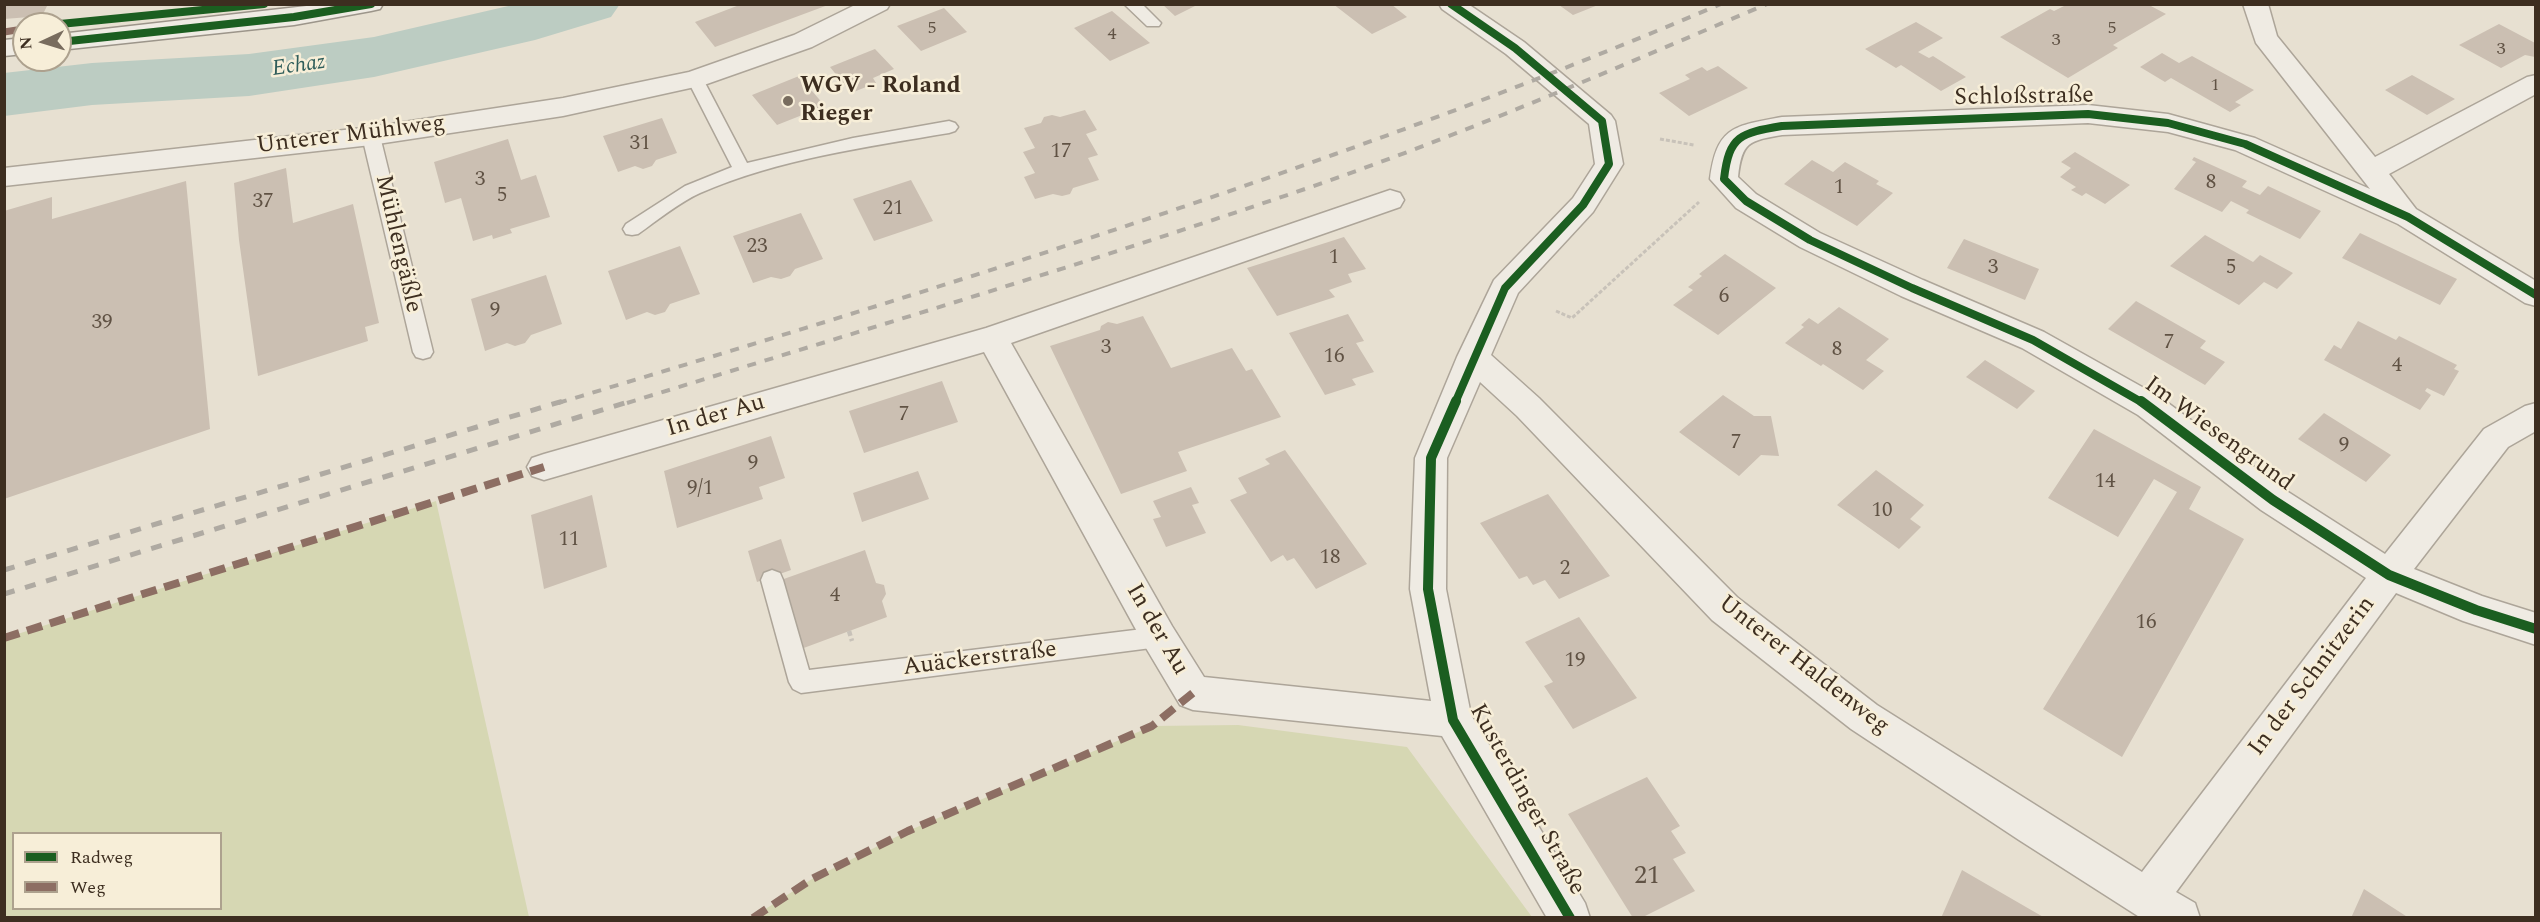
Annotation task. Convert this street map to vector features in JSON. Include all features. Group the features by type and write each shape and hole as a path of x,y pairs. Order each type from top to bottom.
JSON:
{"street":[{"path":"72,41 294,17 371,4"},
{"name":"Unterer Mühlweg","path":"4,177 371,136 562,107 695,79 803,41 878,4"},
{"name":"Kusterdinger Straße","path":"1451,4 1515,48 1602,121 1609,164 1583,206 1505,288 1473,357 1431,458 1428,589 1453,720 1570,918"},
{"path":"2255,4 2265,37 2408,217"},
{"path":"2372,171 2535,83"},
{"name":"Schloßstraße","path":"1724,179 1726,152 1742,133 1772,128 2088,114 2168,123 2245,144 2408,217 2535,295"},
{"name":"Im Wiesengrund","path":"1724,179 1746,201 1810,240 1912,288 2033,340 2149,406 2273,500 2389,575 2476,610 2535,629"},
{"name":"In der Au","path":"544,467 992,338 1390,200"},
{"name":"In der Au","path":"992,338 1159,637 1193,693 1453,720"},
{"name":"Unterer Haldenweg","path":"1473,357 1528,407 1725,609 1864,717 2033,827 2180,918"},
{"name":"In der Schnitzerin","path":"2148,897 2389,575 2496,438 2535,415"}],"lane":[{"path":"1132,4 1153,22"},
{"path":"695,79 742,171"},
{"path":"632,229 691,190 742,171 853,144 950,127"},
{"name":"Mühlengäßle","path":"371,136 423,352"},
{"name":"Auäckerstraße","path":"772,580 801,682 1159,637"}],"path":[{"path":"1556,311 1572,318 1724,179"}],"green space":[{"path":"436,501 529,917 5,917 5,638"},
{"path":"1238,725 1407,747 1532,917 753,917 812,879 908,831 1152,726"}],"building":[{"path":"4,4 48,4 44,12 12,12 12,18 4,19"},
{"path":"742,4 828,5 715,47 695,22"},
{"path":"1162,4 1199,4 1175,16"},
{"path":"1333,4 1391,4 1407,17 1372,34"},
{"path":"1559,5 1598,5 1573,15"},
{"path":"2066,5 2149,5 2166,14 2113,45 2118,48 2068,78 2000,37 2050,9 2054,11"},
{"path":"944,8 967,32 921,51 897,26"},
{"path":"1112,11 1150,43 1110,61 1074,28"},
{"path":"1916,22 1943,38 1918,52 1929,58 1933,56 1966,77 1941,91 1901,65 1896,68 1865,49"},
{"path":"2499,24 2535,43 2535,57 2525,55 2501,68 2459,45"},
{"path":"875,49 894,69 873,78 876,83 851,93 830,67"},
{"path":"2162,53 2179,63 2192,56 2254,90 2235,102 2241,105 2230,112 2171,78 2165,82 2140,67"},
{"path":"1718,66 1748,88 1689,116 1659,93 1690,79 1685,75 1702,67 1707,71"},
{"path":"2412,75 2455,99 2427,115 2385,90"},
{"path":"799,76 825,106 777,125 752,95"},
{"path":"1085,110 1097,130 1086,134 1098,155 1088,158 1099,180 1073,188 1070,194 1062,196 1053,194 1035,199 1024,177 1035,173 1023,152 1035,148 1024,128 1041,123 1044,117 1052,115 1060,117"},
{"path":"662,118 677,153 656,160 652,166 643,169 635,166 618,172 603,136"},
{"path":"508,139 521,180 536,175 550,217 510,229 512,233 493,239 492,235 473,241 461,198 445,203 434,162"},
{"path":"2075,152 2130,185 2105,204 2086,193 2082,196 2071,190 2076,187 2060,177 2071,168 2061,162"},
{"path":"2194,157 2247,181 2242,187 2260,195 2268,186 2321,211 2300,239 2246,213 2249,210 2231,201 2222,212 2174,189 2196,162 2192,160"},
{"path":"1812,160 1833,172 1845,162 1879,181 1876,184 1893,193 1857,226 1784,184"},
{"path":"286,168 293,223 353,204 379,323 365,327 368,341 258,376 239,240 234,183"},
{"path":"911,180 933,221 874,241 853,199"},
{"path":"186,181 210,429 4,499 4,211 52,197 52,219"},
{"path":"801,213 823,259 795,269 790,276 781,279 771,277 753,283 733,236"},
{"path":"2360,233 2457,279 2440,305 2342,258"},
{"path":"2205,235 2253,262 2260,255 2293,273 2277,289 2264,282 2239,305 2170,266"},
{"path":"1344,237 1366,269 1348,274 1352,282 1329,290 1335,297 1277,316 1247,268"},
{"path":"1964,239 2039,269 2025,300 1947,268"},
{"path":"680,246 700,294 670,304 665,312 655,315 647,312 626,320 608,271"},
{"path":"1725,254 1776,288 1718,335 1673,305 1693,290 1688,287 1702,276 1699,274"},
{"path":"546,275 562,324 531,335 525,343 515,346 507,343 485,351 471,299"},
{"path":"2136,301 2206,341 2200,348 2225,362 2205,385 2108,329"},
{"path":"1839,307 1889,339 1866,360 1884,371 1863,390 1785,343 1804,327 1801,325 1809,318 1818,324"},
{"path":"1348,314 1364,341 1356,343 1374,372 1352,379 1356,385 1325,395 1289,333"},
{"path":"1143,316 1171,368 1232,348 1246,371 1252,369 1281,417 1178,452 1187,471 1121,494 1050,346 1100,330 1101,326 1108,322 1117,324"},
{"path":"2358,321 2396,340 2399,336 2457,365 2454,369 2459,371 2444,396 2427,388 2425,391 2431,395 2420,410 2324,360 2334,345 2341,349"},
{"path":"1985,360 2035,391 2017,409 1966,377"},
{"path":"942,381 958,422 864,453 849,411"},
{"path":"1723,395 1754,416 1771,416 1779,456 1761,455 1739,476 1679,432"},
{"path":"2324,413 2391,455 2366,482 2298,439"},
{"path":"2094,429 2201,487 2189,509 2244,539 2122,757 2043,709 2177,492 2154,479 2118,537 2048,498"},
{"path":"771,436 785,478 759,487 763,499 677,528 664,471"},
{"path":"1285,450 1367,564 1316,589 1294,558 1287,561 1283,555 1271,562 1230,500 1247,493 1238,478 1270,464 1265,459"},
{"path":"1876,470 1924,505 1910,519 1921,527 1899,549 1837,505"},
{"path":"918,471 929,499 862,522 853,493"},
{"path":"1191,487 1199,503 1192,505 1206,533 1166,547 1153,519 1161,517 1153,501"},
{"path":"1548,494 1610,576 1559,599 1545,580 1533,585 1527,576 1519,579 1480,523"},
{"path":"592,495 607,567 544,589 531,515"},
{"path":"781,539 791,570 757,582 748,551"},
{"path":"865,550 876,583 884,585 886,594 882,601 887,617 801,649 781,580"},
{"path":"1579,617 1637,698 1573,729 1544,686 1553,682 1525,642"},
{"path":"1647,777 1680,826 1671,831 1686,853 1673,859 1695,891 1641,918 1633,918 1568,814"},
{"path":"1962,870 2045,918 1941,918"},
{"path":"2364,889 2409,918 2351,918"}],"waterway":[{"name":"Echaz","path":"4,95 92,84 249,75 374,57 512,26 589,4"}],"railway":[{"path":"558,403 852,314 1145,220 1291,170 1579,63 1721,4"},
{"path":"627,403 1051,272 1305,189 1480,124 1767,4"},
{"path":"4,570 563,401"},
{"path":"4,594 631,401"}],"marked path":[{"path":"4,32 12,31"},
{"path":"4,638 544,467"},
{"path":"753,918 812,879 908,831 1152,726 1193,693"}],"cycle path":[{"path":"72,23 264,4"},
{"path":"72,41 294,17 371,4"},
{"path":"1451,4 1515,48 1602,121 1609,164 1583,205 1505,288 1431,458 1428,589 1453,720 1570,918"},
{"path":"2536,295 2408,217 2245,144 2168,123 2088,114 1782,126 1755,131 1738,138 1733,143 1726,163 1724,179 1746,201 1810,240 1912,288 2033,340 2149,406 2273,500 2389,575 2476,610 2536,629"}],"place":[{"name":"WGV - Roland Rieger","path":"788,101"}]}
